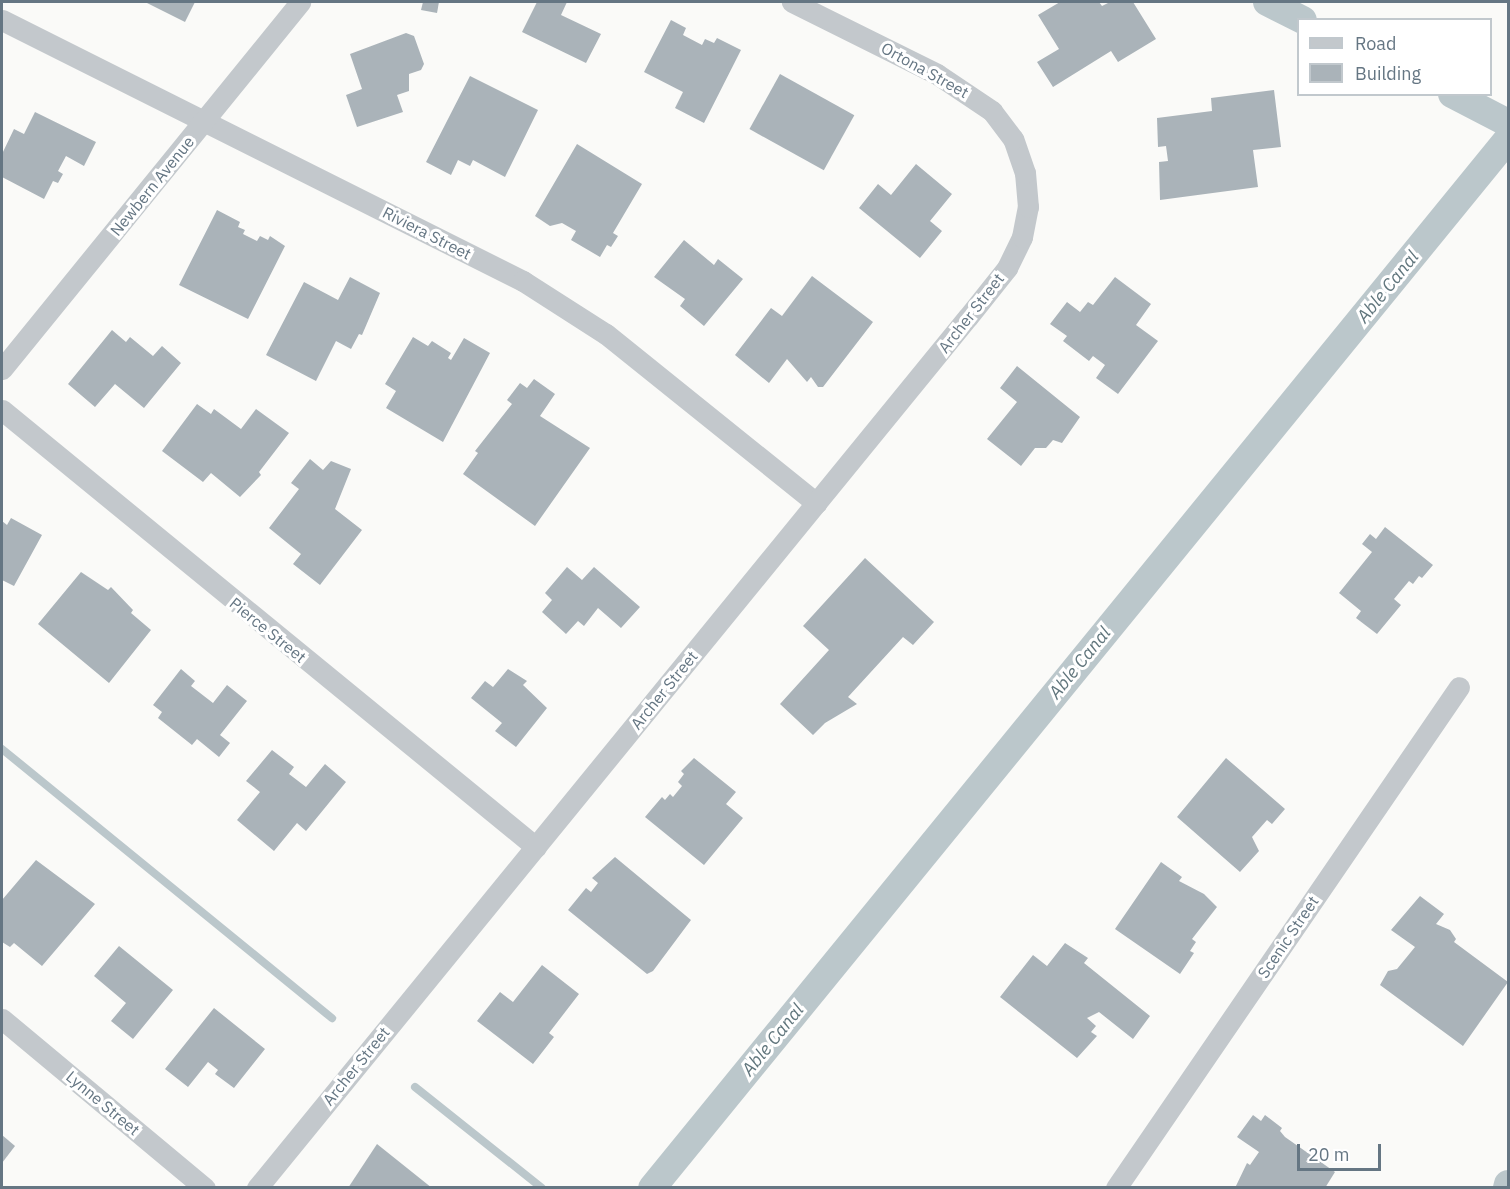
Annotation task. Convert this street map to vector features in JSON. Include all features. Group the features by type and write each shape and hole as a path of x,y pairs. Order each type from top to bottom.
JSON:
{"street":[{"name":"Newbern Avenue","path":"2,369 300,2"},
{"name":"Ortona Street","path":"792,2 968,91 992,111 1013,139 1025,173"},
{"name":"Riviera Street","path":"2,20 523,281 606,334 816,503"},
{"name":"Archer Street","path":"257,1188 1007,268 1022,237 1028,207 1025,173"},
{"name":"Pierce Street","path":"2,410 536,847"},
{"name":"Scenic Street","path":"1116,1188 1459,687"},
{"name":"Lynne Street","path":"2,1019 204,1188"}],"building":[{"path":"145,2 195,2 185,22"},
{"path":"423,2 439,2 437,13 421,10"},
{"path":"537,2 567,2 561,15 601,34 586,63 522,32"},
{"path":"1060,2 1099,2 1102,6 1110,2 1133,2 1156,39 1118,62 1111,51 1053,87 1037,62 1059,49 1038,15"},
{"path":"671,20 686,28 683,35 702,45 705,39 714,43 717,38 741,50 704,123 675,108 683,92 644,72"},
{"path":"406,33 414,36 424,64 421,70 409,74 409,91 397,95 403,112 357,127 346,95 362,89 350,54"},
{"path":"780,74 854,115 824,170 749,129"},
{"path":"470,76 538,110 505,177 473,160 470,166 458,160 451,175 426,162"},
{"path":"1274,90 1281,147 1253,150 1258,187 1160,200 1159,162 1168,161 1166,146 1158,147 1157,118 1212,111 1211,98"},
{"path":"35,112 96,142 84,166 66,156 58,171 63,174 58,183 53,181 44,199 2,177 2,154 14,129 24,134"},
{"path":"577,144 642,184 613,233 618,236 611,247 607,245 600,257 571,240 576,231 562,223 550,226 535,216"},
{"path":"916,164 952,194 930,221 942,231 920,258 859,208 878,184 891,195"},
{"path":"217,210 240,222 238,227 245,230 243,234 257,241 260,236 268,240 270,236 285,246 248,319 179,285"},
{"path":"684,240 714,265 718,259 743,279 704,326 680,306 685,299 654,277"},
{"path":"812,276 873,322 823,387 818,387 811,377 807,382 787,359 769,383 735,355 771,308 782,316"},
{"path":"350,277 380,293 362,335 359,334 351,349 336,341 316,381 266,355 304,282 338,300"},
{"path":"1115,277 1151,304 1136,325 1158,341 1118,394 1096,378 1105,365 1093,356 1089,361 1063,341 1067,336 1050,324 1067,302 1080,312 1088,302 1093,305"},
{"path":"112,330 126,342 130,337 153,356 162,346 181,363 144,408 115,384 95,407 68,384"},
{"path":"413,337 428,346 432,341 451,353 448,358 451,360 464,338 490,353 443,442 386,408 396,391 385,384"},
{"path":"1017,366 1080,417 1062,443 1053,440 1046,448 1035,448 1021,466 987,439 1017,402 1000,388"},
{"path":"534,379 555,394 540,416 590,448 535,526 463,474 478,453 475,451 512,404 507,400 520,383 527,388"},
{"path":"197,404 211,414 214,409 241,429 256,409 289,433 259,472 261,475 240,497 211,473 203,482 162,451"},
{"path":"310,459 323,470 331,461 351,469 335,509 362,530 320,585 293,564 301,554 269,528 299,489 291,483"},
{"path":"11,518 42,535 14,586 2,580 2,521 7,525"},
{"path":"1385,527 1433,565 1422,578 1419,576 1413,584 1409,581 1394,599 1401,605 1377,634 1356,618 1361,611 1339,593 1372,552 1362,544 1370,534 1376,539"},
{"path":"865,558 934,622 913,645 903,637 848,697 857,704 825,723 813,735 780,704 829,650 803,626"},
{"path":"567,567 582,580 594,567 640,607 621,628 598,608 584,626 578,621 566,634 542,612 552,600 545,593"},
{"path":"81,572 108,590 111,587 133,610 131,613 151,630 109,683 38,624"},
{"path":"181,669 195,681 191,686 213,703 227,685 247,701 220,735 230,743 219,757 197,739 192,745 158,718 162,712 153,705"},
{"path":"508,669 527,681 523,685 547,708 516,747 495,731 502,723 471,698 485,681 493,687"},
{"path":"272,750 294,767 289,774 306,787 325,764 346,782 306,831 297,823 274,851 237,820 260,792 246,781"},
{"path":"694,758 736,792 726,804 743,818 704,865 645,817 662,797 665,800 670,794 673,797 682,786 678,782 684,774 681,771"},
{"path":"1226,758 1285,809 1272,824 1267,820 1252,837 1259,851 1240,872 1177,817"},
{"path":"615,857 691,920 653,971 647,974 568,910 586,888 591,892 598,883 592,878"},
{"path":"36,860 95,904 42,966 14,943 10,947 2,942 2,900"},
{"path":"1161,862 1182,877 1179,881 1204,894 1217,907 1192,939 1196,942 1190,951 1194,953 1180,974 1115,929"},
{"path":"1420,896 1444,914 1436,924 1450,930 1456,939 1454,942 1508,982 1463,1046 1380,985 1388,971 1397,969 1415,947 1391,930"},
{"path":"1065,943 1088,958 1084,963 1150,1016 1133,1039 1099,1012 1087,1018 1096,1026 1091,1032 1097,1036 1077,1058 1000,997 1033,955 1047,966"},
{"path":"119,946 173,990 133,1039 111,1021 126,1003 94,976"},
{"path":"542,965 579,994 549,1033 554,1037 533,1064 477,1021 500,992 513,1002"},
{"path":"214,1008 265,1049 234,1088 215,1074 218,1070 208,1062 188,1087 165,1069"},
{"path":"1253,1115 1261,1121 1265,1115 1282,1128 1280,1131 1285,1137 1335,1172 1325,1188 1235,1188 1247,1163 1250,1165 1259,1152 1237,1137"},
{"path":"2,1135 15,1146 2,1163"},
{"path":"377,1144 432,1188 348,1188"}],"waterway":[{"path":"1267,2 1299,18"},
{"path":"1456,96 1508,123"},
{"name":"Able Canal","path":"652,1188 1508,139"},
{"path":"2,749 332,1018"},
{"path":"415,1087 542,1188"},
{"path":"1507,1188 1508,1184"}]}
